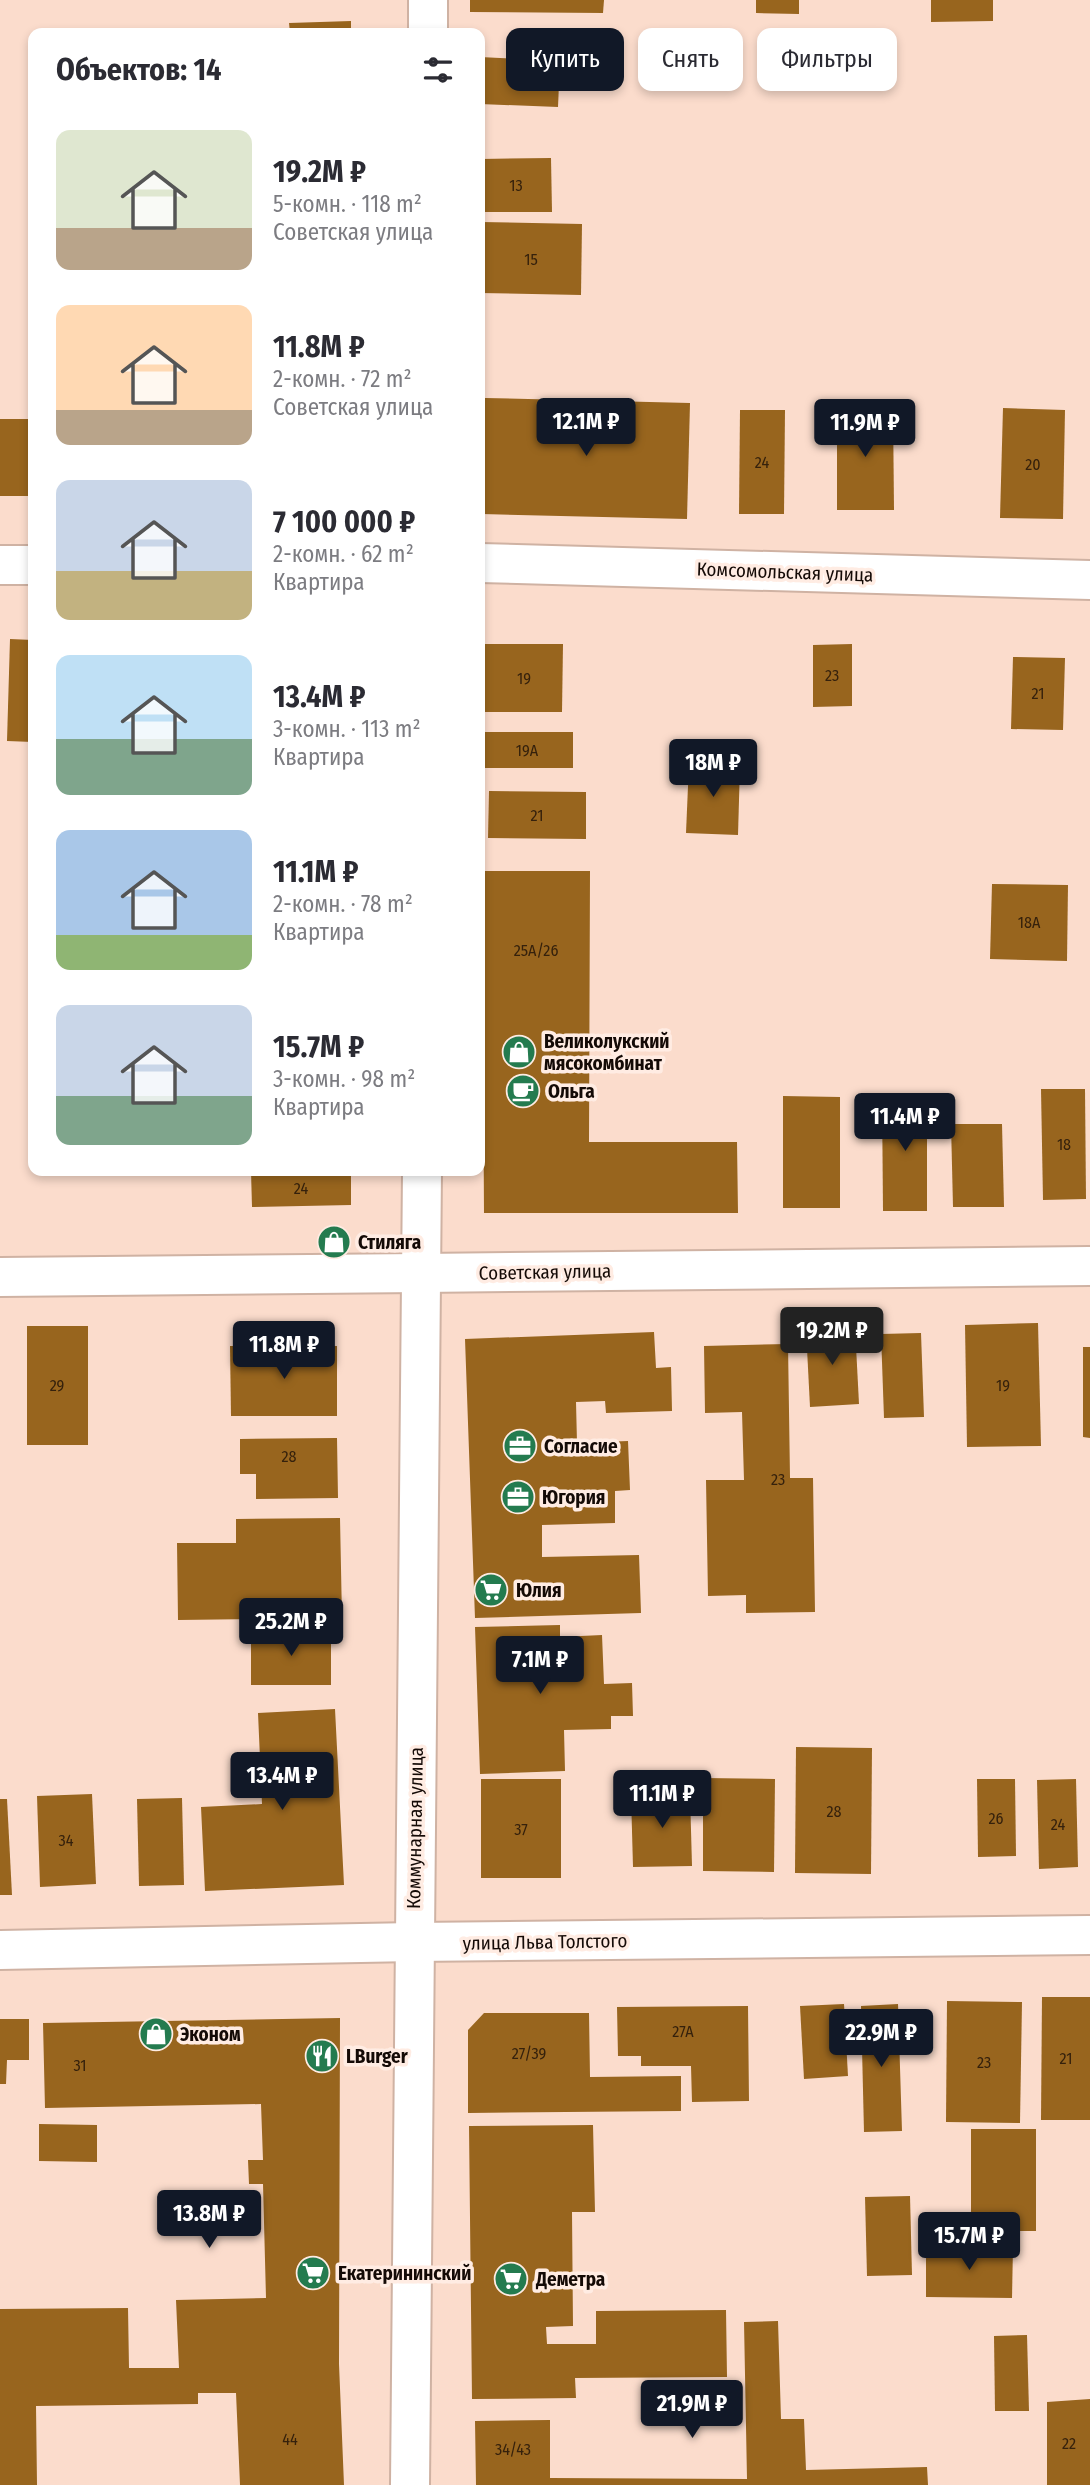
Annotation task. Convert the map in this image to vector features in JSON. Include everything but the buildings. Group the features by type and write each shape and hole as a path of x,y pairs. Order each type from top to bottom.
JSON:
{"street":[{"path":"428,0 428,28"},
{"name":"Комсомольская улица","path":"485,564 1090,580"},
{"path":"0,565 28,565"},
{"name":"Коммунарная улица","path":"411,2485 422,1176"},
{"name":"Советская улица","path":"0,1276 1090,1266"},
{"name":"улица Льва Толстого","path":"0,1950 414,1942 1090,1935"}],"place":[{"name":"Великолукский мясокомбинат","path":"519,1052"},
{"name":"Ольга","path":"523,1091"},
{"name":"Стиляга","path":"334,1242"},
{"name":"Согласие","path":"520,1446"},
{"name":"Югория","path":"518,1497"},
{"name":"Юлия","path":"491,1590"},
{"name":"Эконом","path":"156,2034"},
{"name":"LBurger","path":"322,2056"},
{"name":"Екатерининский","path":"313,2273"},
{"name":"Деметра","path":"511,2279"}]}
